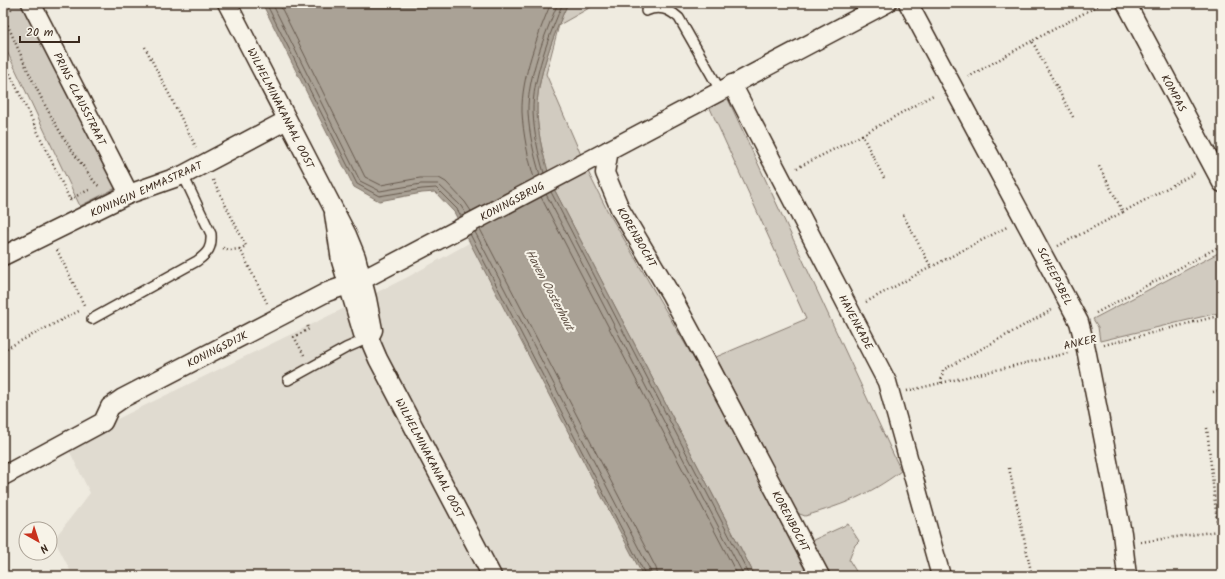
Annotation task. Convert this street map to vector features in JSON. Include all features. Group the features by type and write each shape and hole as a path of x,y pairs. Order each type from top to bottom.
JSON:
{"street":[{"name":"PRINS CLAUSSTRAAT","path":"31,3 129,194"},
{"name":"WILHELMINAKANAAL OOST","path":"227,3 334,214 341,261 355,283 363,334 370,338 378,358 492,576"},
{"path":"609,150 887,3"},
{"name":"SCHEEPSBEL","path":"908,3 1025,218 1079,322 1086,349 1124,545 1128,576"},
{"name":"KOMPAS","path":"1126,3 1222,183"},
{"name":"HAVENKADE","path":"726,87 780,177 887,382 942,576"},
{"name":"KONINGIN EMMASTRAAT","path":"3,256 129,194 183,175 287,120"},
{"name":"KONINGSBRUG","path":"444,237 609,150"},
{"name":"KORENBOCHT","path":"609,150 605,173 621,211 671,295 820,576"},
{"name":"KONINGSDIJK","path":"3,476 103,422 110,407 123,398 327,292 355,283 444,237"}],"lane":[{"path":"646,11 660,8 671,10 679,18 726,87"},
{"path":"92,319 198,261 208,253 212,244 210,234 183,175"},
{"path":"288,380 370,338"}],"path":[{"path":"1073,117 1032,42 1103,3"},
{"path":"3,14 46,109 71,151 98,186"},
{"path":"145,47 246,246 240,249 275,319"},
{"path":"3,59 79,219"},
{"path":"780,177 862,135 885,180"},
{"path":"1043,253 1212,164"},
{"path":"1099,166 1123,212"},
{"path":"70,199 103,184"},
{"path":"902,213 931,267"},
{"path":"850,311 1025,218"},
{"path":"49,234 85,308 92,319"},
{"name":"ANKER","path":"1079,322 1222,245"},
{"path":"941,383 943,370 1068,301"},
{"path":"298,307 309,329 294,337 311,368"},
{"path":"3,350 85,308"},
{"name":"ANKER","path":"891,395 1222,315"},
{"path":"1213,392 1222,390"},
{"path":"1207,428 1222,567"},
{"path":"1009,468 1032,576"},
{"path":"1124,545 1218,531"}],"shaded area":[{"path":"3,3 25,3 118,187 80,206 3,43"},
{"path":"568,3 598,3 559,25 546,74 591,178 607,210 719,402 808,576 755,576 553,187 540,141 537,99 539,85 547,56 557,28"},
{"path":"727,97 901,471 889,480 866,493 805,516 797,513 716,357 806,319 709,106"},
{"path":"498,227 688,576 73,576 58,547 58,534 90,493 66,444 406,278"},
{"path":"1222,251 1222,312 1100,341 1098,327 1093,319"},
{"path":"848,524 859,541 855,545 849,560 859,576 828,576 811,541"}],"water":[{"name":"Haven Oosterhout","path":"262,3 568,3 547,56 539,85 537,99 540,141 553,187 755,576 643,576 454,212 435,192 379,201 354,187"}]}
